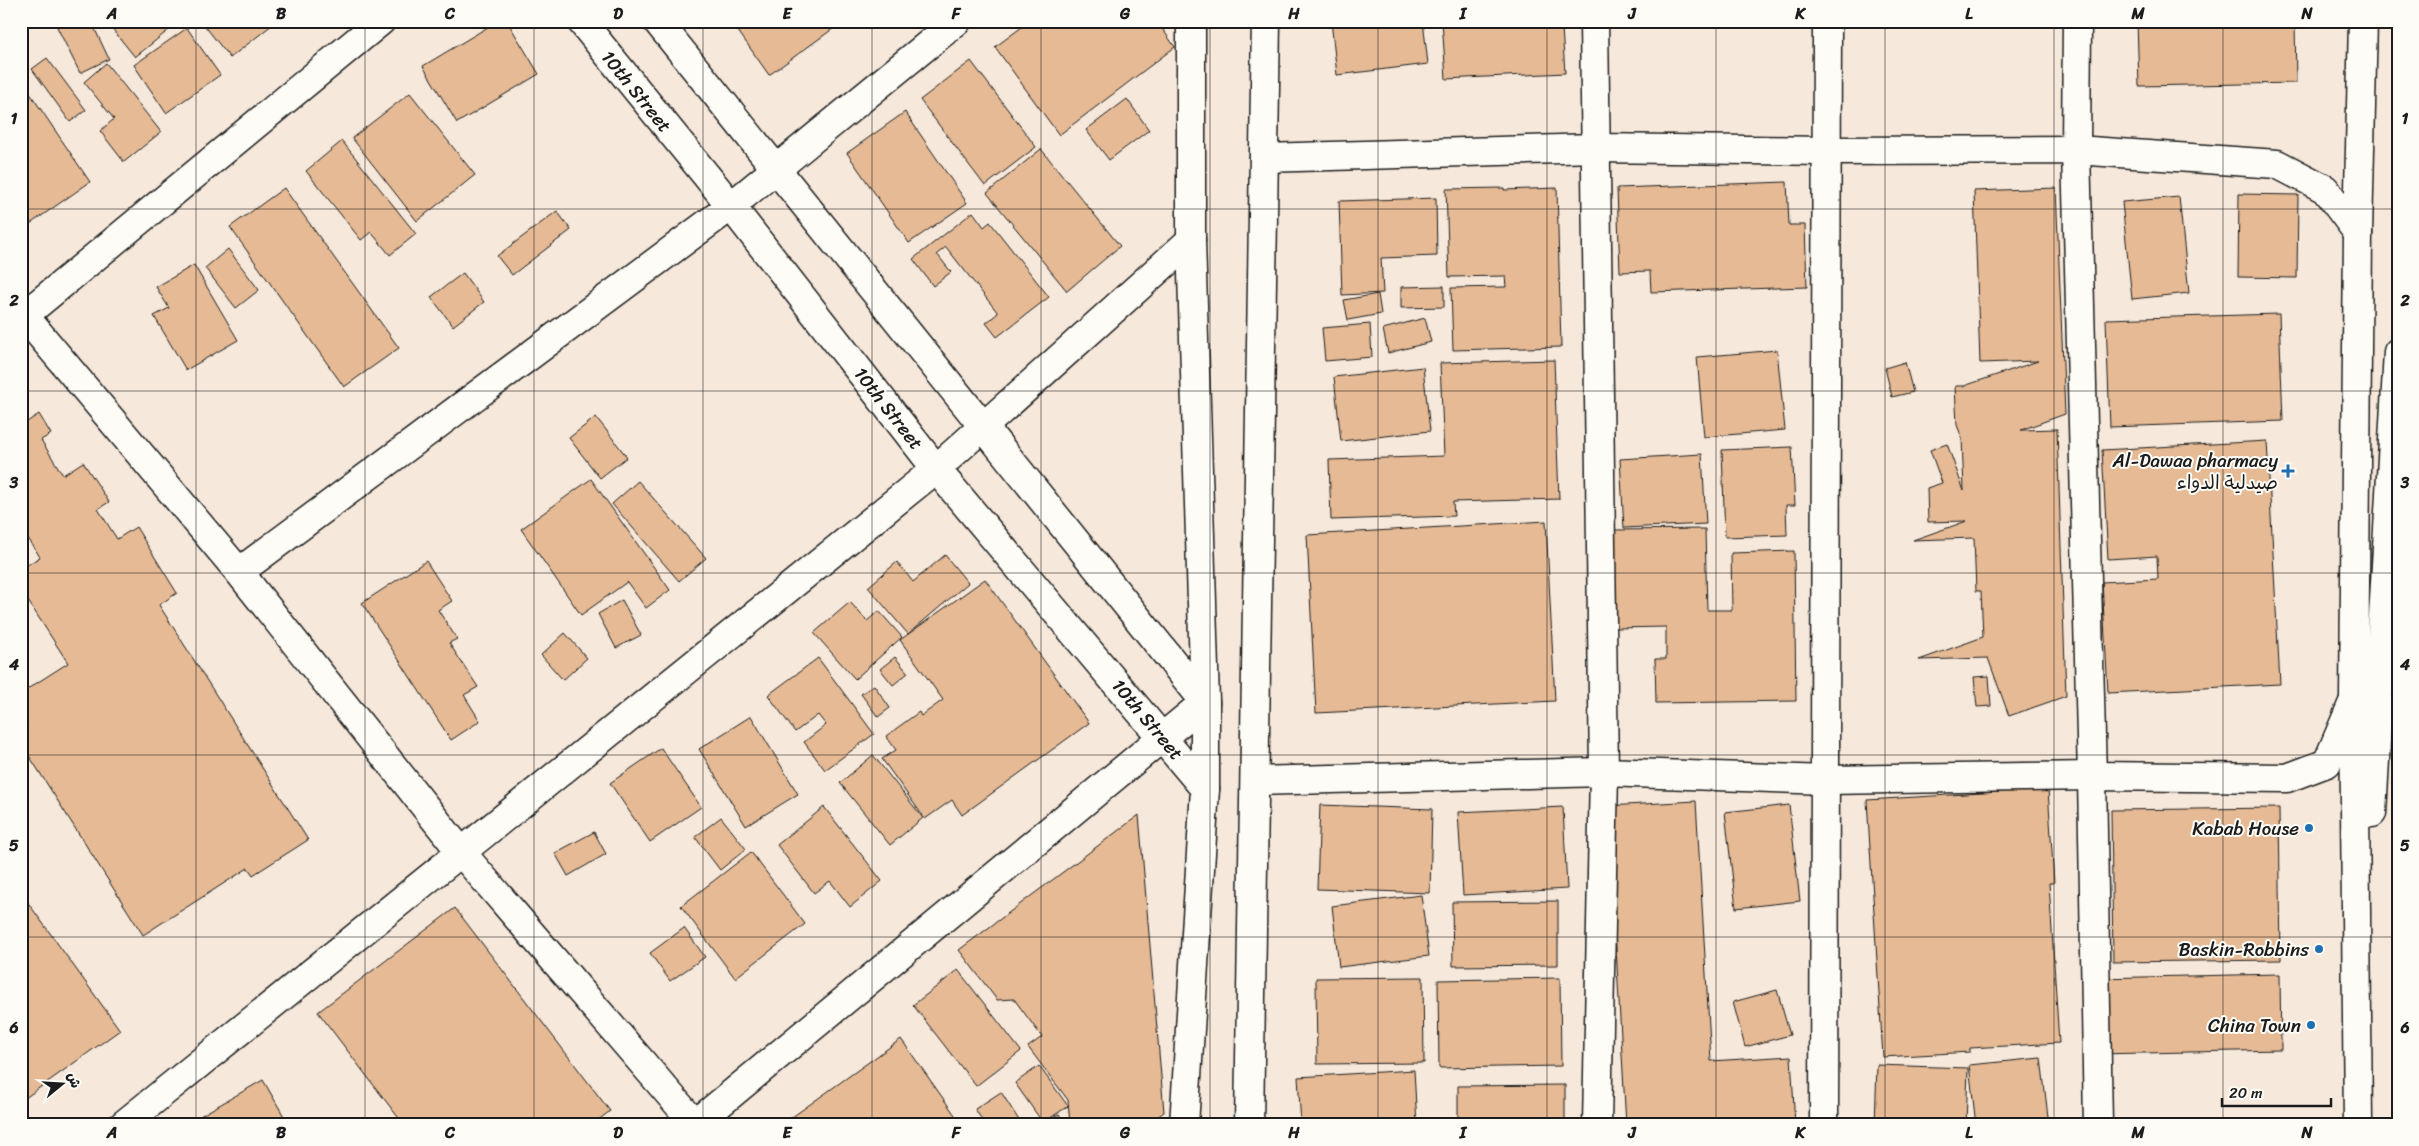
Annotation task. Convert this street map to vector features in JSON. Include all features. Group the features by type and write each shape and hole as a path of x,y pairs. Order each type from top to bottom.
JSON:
{"street":[{"path":"381,21 22,315 238,572 461,852 695,1124 1205,702"},
{"name":"10th Street","path":"581,21 731,206 936,469 1205,788"},
{"path":"657,21 1205,702"},
{"path":"238,572 731,206 957,21"},
{"path":"1184,1125 1205,788 1205,702 1192,240 1191,21"},
{"path":"1249,1125 1266,21"},
{"path":"1594,21 1604,772 1597,1125"},
{"path":"1824,1125 1827,21"},
{"path":"2077,21 2076,150 2092,776 2098,1125"},
{"path":"2358,1125 2354,700 2358,233 2363,21"},
{"path":"1264,158 1595,148 1827,152 2076,150 2277,164 2325,189 2358,233"},
{"path":"123,1125 936,469 1192,240"},
{"path":"2358,1053 2398,352"},
{"path":"1255,781 1604,772 1825,780 2092,776 2287,778 2327,763 2354,700"}],"building":[{"path":"68,21 91,21 109,59 80,73 57,27"},
{"path":"106,21 180,21 135,57"},
{"path":"201,21 277,21 230,58"},
{"path":"498,21 507,21 539,74 457,123 423,66"},
{"path":"731,21 840,21 841,23 769,75"},
{"path":"1030,21 1157,21 1175,47 1059,135 995,47"},
{"path":"1331,21 1423,21 1428,64 1337,75"},
{"path":"1442,21 1547,21 1547,28 1562,28 1565,73 1446,79"},
{"path":"2137,21 2295,21 2296,83 2139,86"},
{"path":"187,28 220,75 166,113 134,65"},
{"path":"47,58 86,110 70,122 32,69"},
{"path":"971,61 1036,147 985,186 920,100"},
{"path":"106,63 161,132 124,162 100,131 114,119 84,82"},
{"path":"21,80 90,182 30,224 21,211"},
{"path":"410,93 475,175 417,221 352,138"},
{"path":"1127,99 1149,130 1109,160 1086,130"},
{"path":"905,112 967,203 909,243 847,153"},
{"path":"342,141 416,234 390,255 371,232 361,240 306,171"},
{"path":"1041,149 1120,246 1067,291 987,193"},
{"path":"1787,182 1789,225 1805,225 1807,287 1651,292 1650,271 1620,272 1617,188"},
{"path":"284,188 399,348 344,387 230,227"},
{"path":"1504,188 1504,190 1557,188 1561,347 1453,350 1451,288 1506,287 1505,276 1449,277 1446,189"},
{"path":"2056,188 2065,414 2021,430 2057,429 2066,696 2009,716 1988,658 1919,660 1983,637 1981,591 1976,591 1974,538 1913,540 1967,521 1928,522 1927,488 1942,483 1930,450 1947,444 1964,491 1962,438 1957,425 1955,386 1964,386 2038,361 1980,363 1974,191"},
{"path":"2239,194 2298,195 2297,278 2238,277"},
{"path":"2179,197 2189,293 2132,299 2122,202"},
{"path":"1436,198 1437,256 1381,258 1383,293 1342,295 1339,201"},
{"path":"557,211 571,230 512,275 497,256"},
{"path":"973,212 984,227 990,222 1049,297 997,337 986,323 998,313 946,247 937,254 951,272 933,286 913,259"},
{"path":"228,249 259,290 236,308 205,268"},
{"path":"194,265 238,340 186,370 154,316 169,308 156,287"},
{"path":"463,273 484,302 453,326 431,297"},
{"path":"1444,286 1444,307 1401,308 1401,287"},
{"path":"1378,294 1381,314 1348,320 1344,300"},
{"path":"2279,314 2283,421 2110,427 2106,319"},
{"path":"1425,318 1431,342 1388,353 1383,329"},
{"path":"1370,324 1372,357 1325,361 1322,328"},
{"path":"1777,350 1785,430 1704,437 1697,357"},
{"path":"1554,360 1559,499 1453,502 1454,516 1331,520 1329,460 1444,456 1440,363"},
{"path":"1905,362 1913,392 1892,397 1885,368"},
{"path":"1423,367 1430,431 1341,441 1334,377"},
{"path":"39,414 51,434 41,440 63,475 83,462 109,502 98,509 117,539 136,527 177,593 159,605 308,840 253,875 248,868 143,935 21,743 21,728 27,724 21,715 21,693 68,663 21,590 21,569 40,557 21,527 21,502 27,499 21,491 21,426"},
{"path":"596,417 627,457 600,478 569,438"},
{"path":"2267,441 2280,684 2108,693 2102,582 2158,579 2157,556 2108,559 2102,450"},
{"path":"1792,447 1795,505 1786,505 1787,535 1725,537 1722,450"},
{"path":"1702,454 1706,524 1624,528 1620,459"},
{"path":"591,479 670,590 646,608 627,582 581,615 521,529"},
{"path":"638,481 706,558 679,581 612,504"},
{"path":"1546,521 1555,701 1316,713 1307,535"},
{"path":"1705,529 1707,610 1732,610 1731,553 1794,551 1796,701 1656,703 1655,659 1666,659 1666,627 1616,628 1614,530"},
{"path":"945,555 968,583 908,634 868,587 897,562 913,582"},
{"path":"426,561 452,601 438,610 457,639 449,643 478,687 464,695 480,721 451,740 362,603"},
{"path":"985,579 1089,723 962,815 952,800 925,819 882,759 896,750 886,736 919,712 921,716 943,700 900,640"},
{"path":"622,600 641,635 616,648 598,614"},
{"path":"850,602 867,621 879,611 902,637 855,679 814,633"},
{"path":"565,633 587,658 563,680 541,655"},
{"path":"895,657 908,673 893,685 880,669"},
{"path":"818,658 874,734 825,770 804,742 826,725 818,715 795,732 768,695"},
{"path":"1989,676 1991,706 1977,707 1974,677"},
{"path":"874,685 890,708 878,717 861,694"},
{"path":"751,716 798,794 746,826 699,749"},
{"path":"661,748 701,807 650,842 610,783"},
{"path":"873,755 923,818 890,845 840,783"},
{"path":"2048,789 2054,883 2049,883 2059,1043 1970,1048 1970,1052 1883,1057 1867,800"},
{"path":"1696,801 1711,1061 1791,1056 1795,1125 1626,1125 1608,806"},
{"path":"1320,805 1432,809 1430,893 1317,889"},
{"path":"1789,805 1800,901 1736,908 1725,812"},
{"path":"824,807 882,881 850,907 830,881 814,893 777,845"},
{"path":"1563,807 1567,889 1463,895 1458,812"},
{"path":"2279,808 2281,960 2113,962 2111,810"},
{"path":"1139,815 1164,1112 1147,1125 1070,1125 1068,1100 1028,1047 1042,1037 1014,999 997,1000 959,950"},
{"path":"721,817 746,849 720,870 695,837"},
{"path":"594,832 606,854 568,876 555,853"},
{"path":"751,852 805,924 735,978 681,906"},
{"path":"21,893 120,1030 21,1101"},
{"path":"1421,895 1429,956 1339,967 1332,906"},
{"path":"1558,901 1558,965 1453,966 1452,902"},
{"path":"455,908 610,1111 592,1125 404,1125 318,1012"},
{"path":"684,928 705,957 670,981 650,953"},
{"path":"958,970 1021,1051 976,1086 913,1005"},
{"path":"2280,974 2281,1050 2098,1054 2096,978"},
{"path":"1423,977 1424,1063 1317,1064 1316,978"},
{"path":"1560,978 1561,1066 1439,1068 1438,980"},
{"path":"1777,990 1790,1035 1745,1047 1733,1002"},
{"path":"901,1039 962,1125 781,1125"},
{"path":"2041,1058 2049,1125 1976,1125 1969,1065"},
{"path":"1877,1065 1968,1068 1966,1125 1875,1125"},
{"path":"1039,1066 1068,1106 1043,1123 1015,1083"},
{"path":"1414,1070 1417,1125 1301,1125 1298,1077"},
{"path":"263,1080 289,1125 205,1125 200,1116"},
{"path":"1565,1085 1565,1125 1458,1125 1458,1086"},
{"path":"1001,1092 1022,1125 985,1125 975,1109"},
{"path":"1059,1114 1066,1125 1042,1125"}],"place":[{"name":"Al-Dawaa pharmacy صيدلية الدواء","path":"2288,471"},
{"name":"Kabab House","path":"2309,828"},
{"name":"Baskin-Robbins","path":"2319,949"},
{"name":"China Town","path":"2311,1025"}]}
